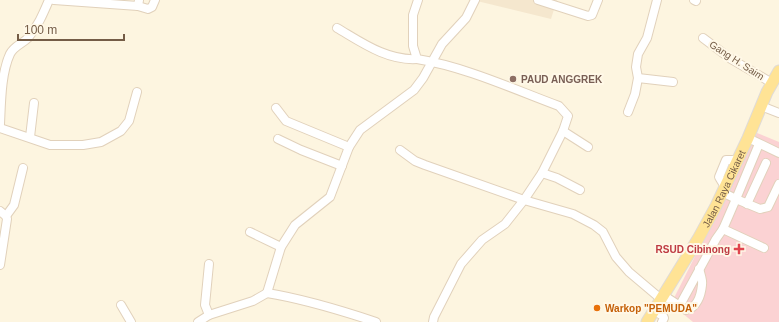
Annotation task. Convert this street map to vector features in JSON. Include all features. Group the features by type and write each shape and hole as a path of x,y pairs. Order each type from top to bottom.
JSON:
{"main road":[{"name":"Jalan Raya Cikaret","path":"647,322 698,239 725,191 761,106 776,77"}],"street":[{"path":"0,124 3,81 10,54 16,46 27,39 38,25 49,0"},
{"path":"54,0 138,3 148,8 152,7 155,0"},
{"path":"417,59 413,46 413,15 418,0"},
{"path":"198,322 209,315 253,301 267,292 281,248 295,225 330,197 349,147 360,130 414,90 442,44 466,18 475,0"},
{"path":"538,0 588,16 592,15 598,0"},
{"path":"628,112 635,94 638,78 636,67 638,54 647,38 657,0"},
{"path":"337,28 376,50 400,58 433,61 472,73 559,106 568,116 563,131 542,173 524,200 505,224 482,240 461,264 434,317 433,322"},
{"name":"Gang H. Saim","path":"703,38 731,59 776,77"},
{"path":"638,78 673,82"},
{"path":"0,128 50,144 83,146 101,142 121,131 129,122 137,92"},
{"path":"30,137 34,103"},
{"path":"761,106 779,113"},
{"path":"276,108 286,121 349,147"},
{"path":"563,131 588,147"},
{"path":"748,138 779,153"},
{"path":"278,139 342,166"},
{"path":"680,305 723,229 759,144"},
{"path":"400,150 415,161 425,165 524,200 572,214 594,225 603,232 616,257 629,272 662,297 680,305 686,310 692,309 698,302 703,284 699,269"},
{"path":"748,204 766,163"},
{"path":"0,265 7,219 3,213 14,205 23,168"},
{"path":"542,173 557,178 580,190"},
{"path":"725,191 736,199 760,209 768,207 779,184"},
{"path":"723,229 764,248"},
{"path":"250,232 281,248"},
{"path":"209,264 205,305 209,315"},
{"path":"267,292 312,302 376,322"},
{"path":"121,305 131,322"},
{"path":"653,310 663,316 664,318 662,322"}],"shaded area":[{"path":"557,0 551,19 477,1"},
{"name":"RSUD Cibinong","path":"757,133 779,142 779,322 693,322 671,304"}],"place":[{"name":"PAUD ANGGREK","path":"513,79"},
{"name":"RSUD Cibinong","path":"739,249"},
{"name":"Warkop \"PEMUDA\"","path":"597,308"}]}
